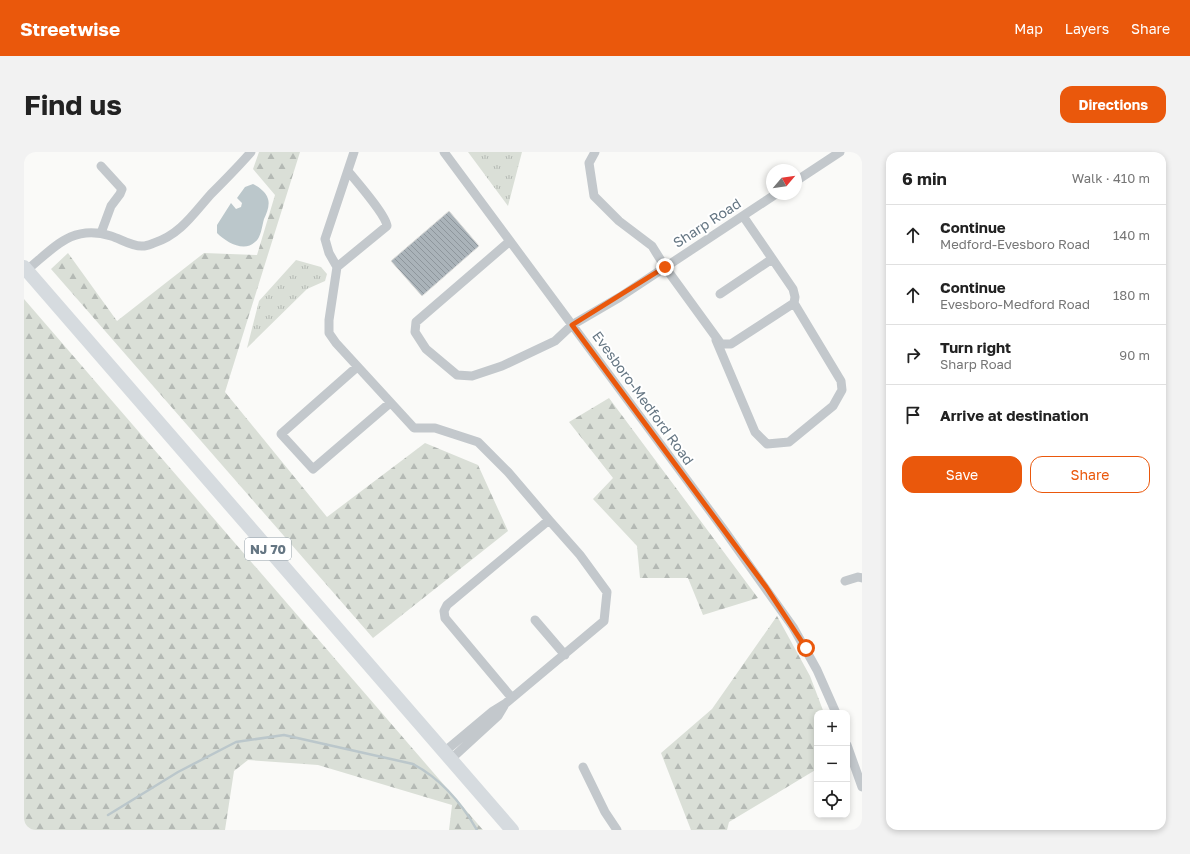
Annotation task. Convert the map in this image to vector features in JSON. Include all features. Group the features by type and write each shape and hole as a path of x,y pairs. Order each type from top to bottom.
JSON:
{"highway":[{"name":"NJ 70","path":"26,269 512,830"}],"street":[{"path":"26,269 71,235 83,232 101,233 124,242 143,246 166,239 193,218 211,195 231,175 250,152"},
{"path":"354,152 325,239 329,253 337,267 329,320 329,333 357,367 414,428 434,428 478,442 508,472 580,555 607,592 604,622 509,701 493,711 447,756"},
{"name":"Evesboro-Medford Road","path":"444,152 706,506 793,627 817,670 835,710"},
{"path":"595,152 589,162 594,196 619,221 652,246 665,267 721,344 731,344 794,303"},
{"path":"802,177 840,152"},
{"path":"101,166 122,189 111,206 101,233"},
{"path":"337,267 387,226 387,223 378,210 348,171"},
{"name":"Sharp Road","path":"510,241 416,322 415,332 426,349 457,375 472,376 502,366 555,341 572,325 665,267 767,200"},
{"path":"716,339 755,432 768,444 789,442 833,406 842,390 841,381 794,303 795,297 793,289 743,216"},
{"path":"720,294 772,259"},
{"path":"357,367 282,434 313,469 390,403"},
{"path":"509,701 445,618 444,612 447,605 549,520"},
{"path":"845,581 858,577 862,578"},
{"path":"535,620 565,655"},
{"path":"847,746 862,787"},
{"path":"583,767 605,812 617,830"}],"green space":[{"path":"259,152 300,152 225,392 327,517 425,443 478,465 508,531 373,638 51,269 68,253 117,321 204,253 257,255 275,195 253,169"},
{"path":"468,152 522,152 508,206"},
{"path":"296,260 321,267 327,274 325,281 307,289 247,348 259,301"},
{"path":"24,299 483,830 449,830 452,805 318,765 248,760 234,771 225,830 24,830"},
{"path":"609,398 758,598 703,615 688,578 640,578 637,546 593,499 613,478 569,422"},
{"path":"777,616 810,676 823,710 814,710 814,771 729,822 727,830 691,830 661,753 712,709"}],"shaded area":[{"path":"253,184 260,188 267,196 269,201 267,212 257,240 251,245 235,245 217,233 217,225 231,203 236,209 241,207 242,203 237,198 245,187"}],"building":[{"path":"449,211 479,246 422,296 391,261"}],"waterway":[{"path":"108,815 178,772 236,742 284,735 413,764 433,777 450,792 477,830"}],"route":[{"path":"665,267 572,325 766,587 806,648"}]}
